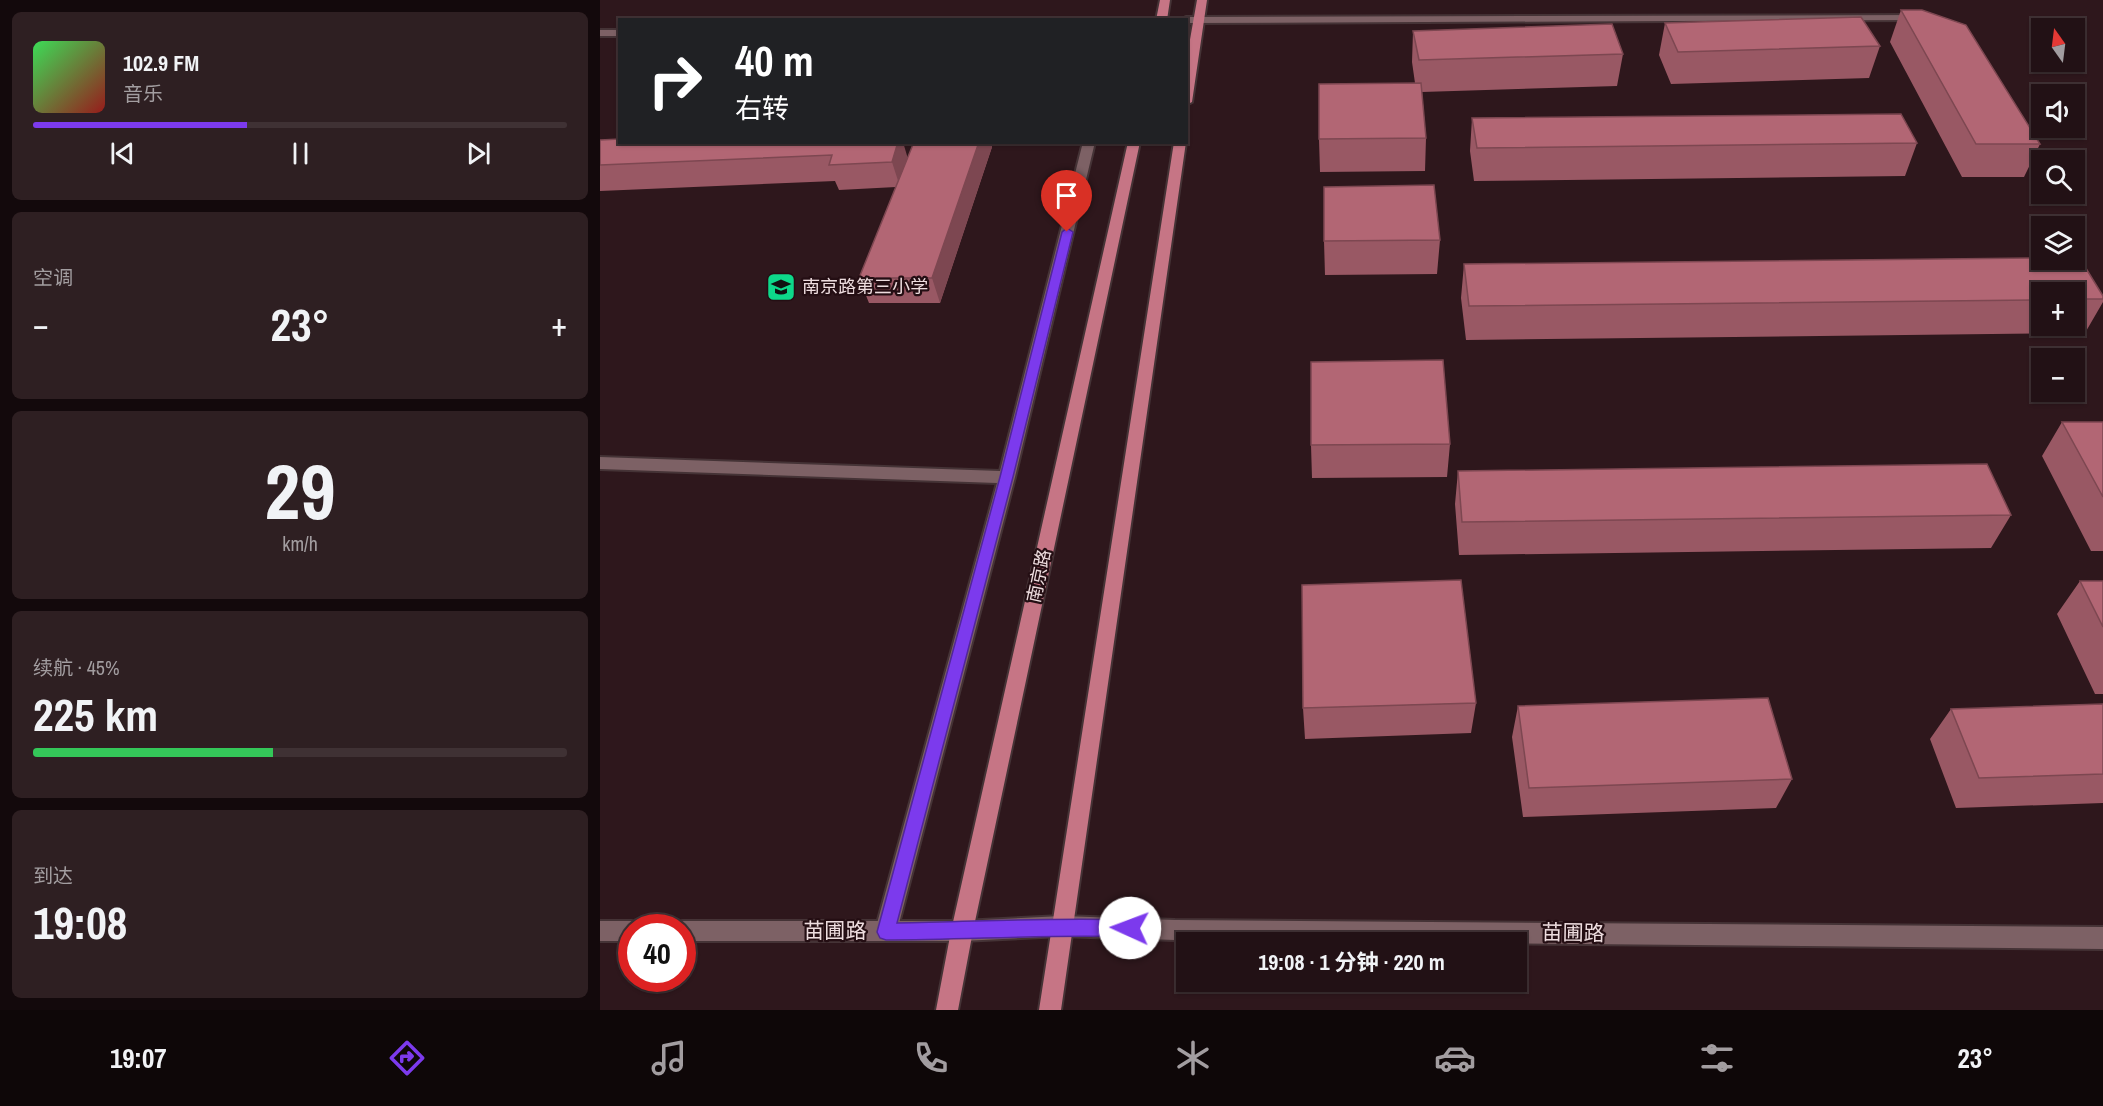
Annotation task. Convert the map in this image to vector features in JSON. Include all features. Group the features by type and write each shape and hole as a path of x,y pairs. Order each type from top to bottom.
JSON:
{"main road":[{"path":"1161,18 1165,0"},
{"path":"1188,79 1193,20 1202,0"},
{"name":"南京路","path":"947,1010 962,931 1134,144"},
{"path":"1050,1010 1180,144"}],"street":[{"path":"1193,20 1928,18"},
{"path":"600,33 618,33"},
{"path":"886,932 1007,477 1089,144"},
{"path":"600,463 1007,477"},
{"name":"苗圃路","path":"696,931 962,931 1062,926 1187,930 2103,938"},
{"path":"600,931 618,931"}],"building":[{"path":"1901,10 1922,10 1966,25 2031,130 2031,138 2036,138 2040,144 1976,144"},
{"path":"1861,17 1880,46 1678,52 1665,23"},
{"path":"1612,24 1623,54 1419,60 1413,31"},
{"path":"1421,83 1426,138 1319,139 1319,84"},
{"path":"1901,114 1917,143 1477,148 1472,118"},
{"path":"618,139 618,144 897,144 892,162 829,165 832,155 600,165 600,140"},
{"path":"913,144 978,144 932,278 859,278"},
{"path":"1434,185 1440,240 1324,241 1324,187"},
{"path":"2031,258 2031,270 2085,270 2085,267 2103,299 2085,299 2085,282 2031,282 2031,300 1469,306 1464,264"},
{"path":"1443,360 1450,444 1311,445 1311,362"},
{"path":"2062,422 2103,422 2103,497"},
{"path":"1987,464 2011,515 1462,522 1458,471"},
{"path":"1461,580 1476,703 1303,708 1302,585"},
{"path":"2080,581 2103,581 2103,627"},
{"path":"1768,698 1792,779 1529,788 1518,706"},
{"path":"2103,704 2103,774 1979,778 1951,709"}],"place":[{"name":"南京路第三小学","path":"781,287"}],"route":[{"path":"1067,232 1007,477 886,932 1062,926 1130,928"}]}
